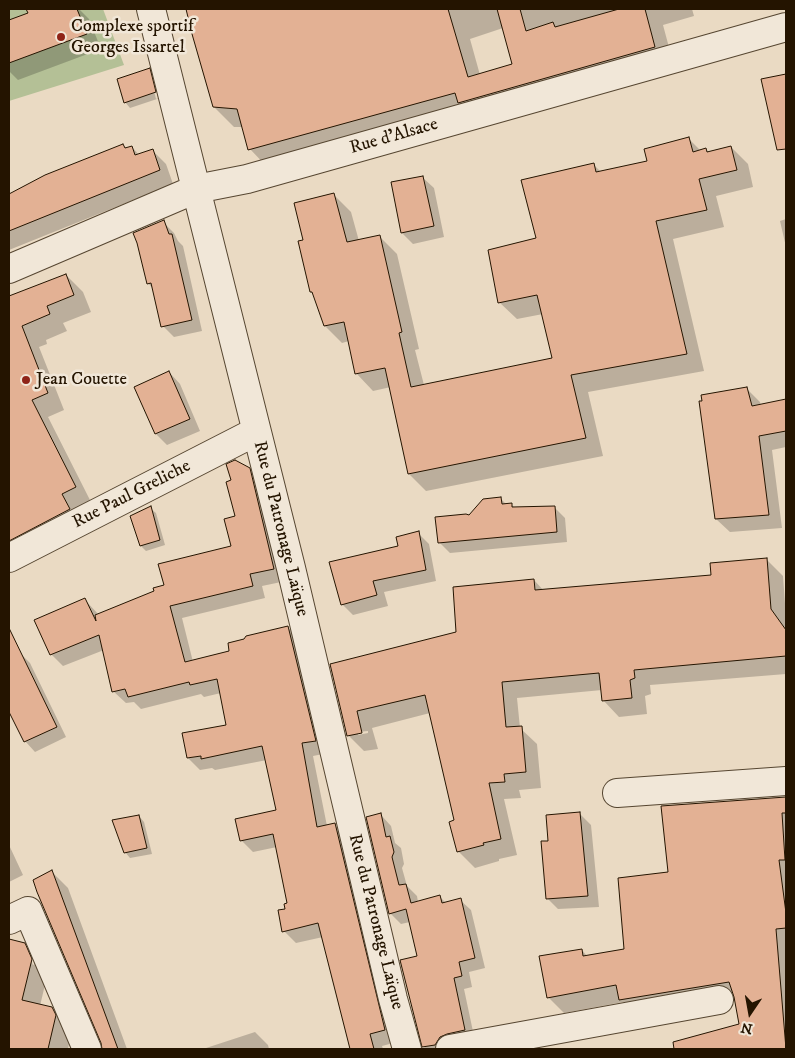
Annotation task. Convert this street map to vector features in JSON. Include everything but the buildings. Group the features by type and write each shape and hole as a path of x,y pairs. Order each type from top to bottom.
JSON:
{"street":[{"name":"Rue du Patronage Laïque","path":"151,9 255,432 291,568 393,999 407,1049"},
{"name":"Rue d'Alsace","path":"9,269 196,189 257,176 786,27"},
{"name":"Rue Paul Greliche","path":"9,558 255,432"},
{"path":"617,793 786,781"},
{"path":"9,920 28,910 87,1049"},
{"path":"450,1049 719,1000"}],"green space":[{"name":"Complexe sportif Georges Issartel","path":"9,9 103,9 124,65 9,101"}],"place":[{"name":"Complexe sportif Georges Issartel","path":"61,37"},
{"name":"Jean Couette","path":"26,380"}]}
